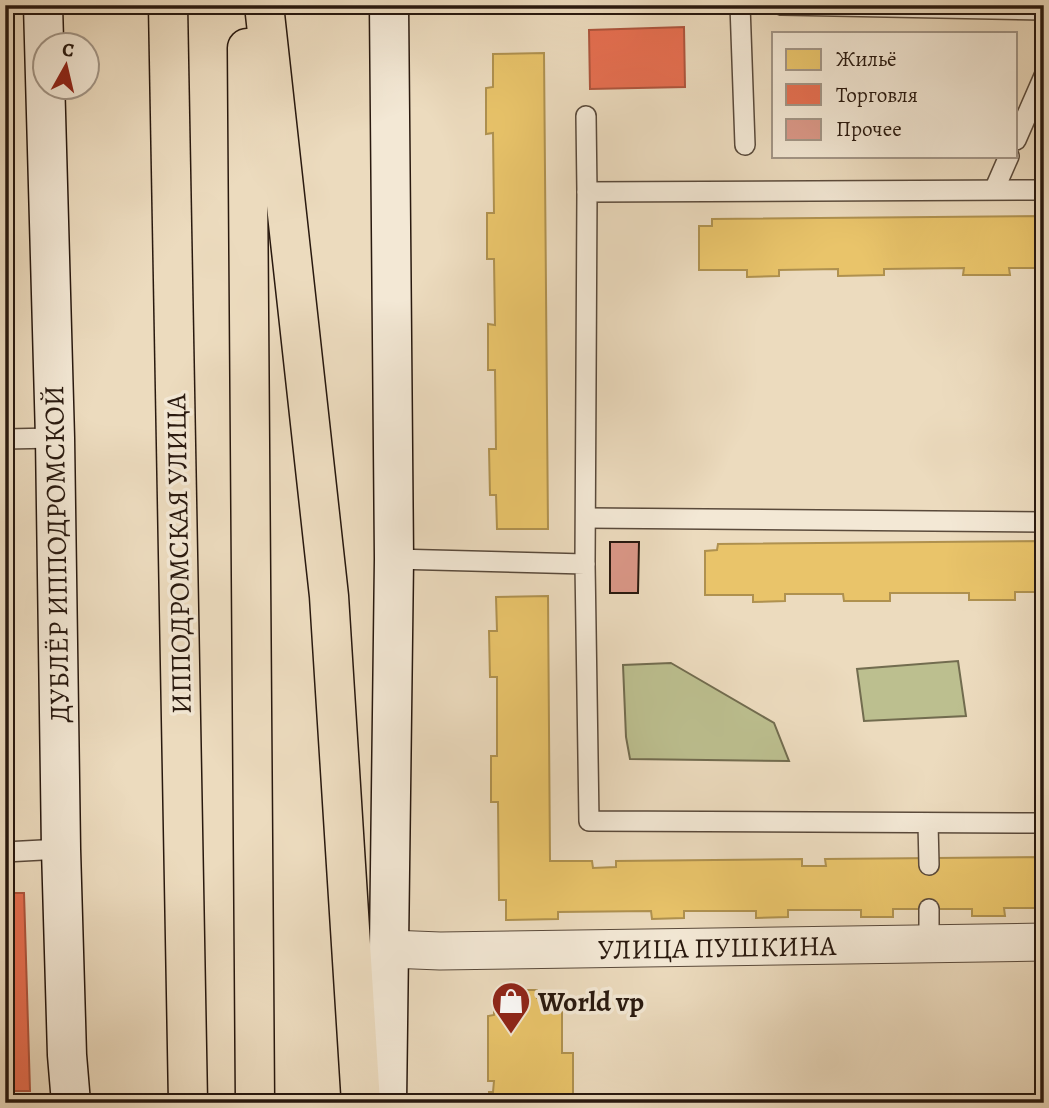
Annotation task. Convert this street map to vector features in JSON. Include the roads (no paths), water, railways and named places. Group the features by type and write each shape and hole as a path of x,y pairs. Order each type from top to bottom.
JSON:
{"highway":[{"name":"ИППОДРОМСКАЯ УЛИЦА","path":"168,5 188,1103"},
{"path":"247,5 255,1103"},
{"path":"264,5 329,596 360,1103"}],"street":[{"name":"ДУБЛЁР ИППОДРОМСКОЙ","path":"43,5 55,438 61,849 67,1055 71,1103"},
{"path":"387,1103 394,559 388,5"},
{"name":"УЛИЦА ПУШКИНА","path":"390,949 440,951 929,926 1044,942"}],"lane":[{"path":"740,5 746,145"},
{"path":"782,5 1044,10"},
{"path":"1018,135 1044,76"},
{"path":"586,116 585,564 589,821 1044,823"},
{"path":"995,188 1008,158"},
{"path":"587,192 995,188 1044,190"},
{"path":"5,439 55,438"},
{"path":"587,519 1044,522"},
{"path":"394,559 585,564"},
{"path":"928,823 929,865"},
{"path":"5,852 61,849"}],"place":[{"name":"World vp","path":"511,1035"}]}
